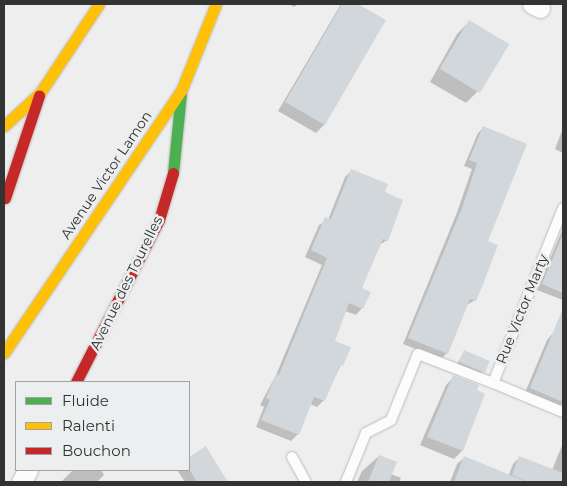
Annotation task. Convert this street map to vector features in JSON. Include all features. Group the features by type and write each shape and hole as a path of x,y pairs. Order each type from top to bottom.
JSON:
{"street":[{"path":"4,126 40,93 99,4"},
{"name":"Avenue Victor Lamon","path":"4,353 181,91 216,4"},
{"name":"Avenue des Tourelles","path":"77,381 159,220 174,170 181,91"},
{"path":"5,201 40,93"},
{"path":"4,185 5,201"},
{"path":"21,482 27,471"}],"lane":[{"name":"Rue Victor Marty","path":"492,383 563,208"},
{"path":"346,482 366,433 391,420 418,354 563,412"},
{"path":"292,457 306,482"}],"building":[{"path":"342,4 358,4 386,20 325,125 285,102"},
{"path":"469,20 509,44 480,93 440,69"},
{"path":"483,126 527,144 488,241 498,245 476,301 470,299 448,354 408,338 462,208 477,163 469,160"},
{"path":"351,169 388,184 385,192 403,200 388,241 383,239 362,288 371,292 363,309 349,303 335,341 351,347 343,366 340,365 325,401 314,397 299,435 261,420 270,400 266,398 276,374 279,375 327,258 311,250 325,217 331,219"},
{"path":"563,234 563,293 542,284"},
{"path":"563,308 563,402 530,388"},
{"path":"464,350 490,361 485,373 459,362"},
{"path":"453,375 479,385 477,390 485,394 463,451 427,437"},
{"path":"206,446 228,482 197,482 190,471 190,456"},
{"path":"379,455 397,462 389,482 368,482"},
{"path":"464,456 527,482 454,482"},
{"path":"519,456 563,473 563,482 528,482 512,475"}],"traffic: fast":[{"path":"173,173 181,93"}],"traffic: slow":[{"path":"4,126 40,93 99,4"},
{"path":"4,353 181,91 216,4"}],"traffic: jam":[{"path":"5,198 39,96"},
{"path":"77,381 159,220 173,173"}]}
